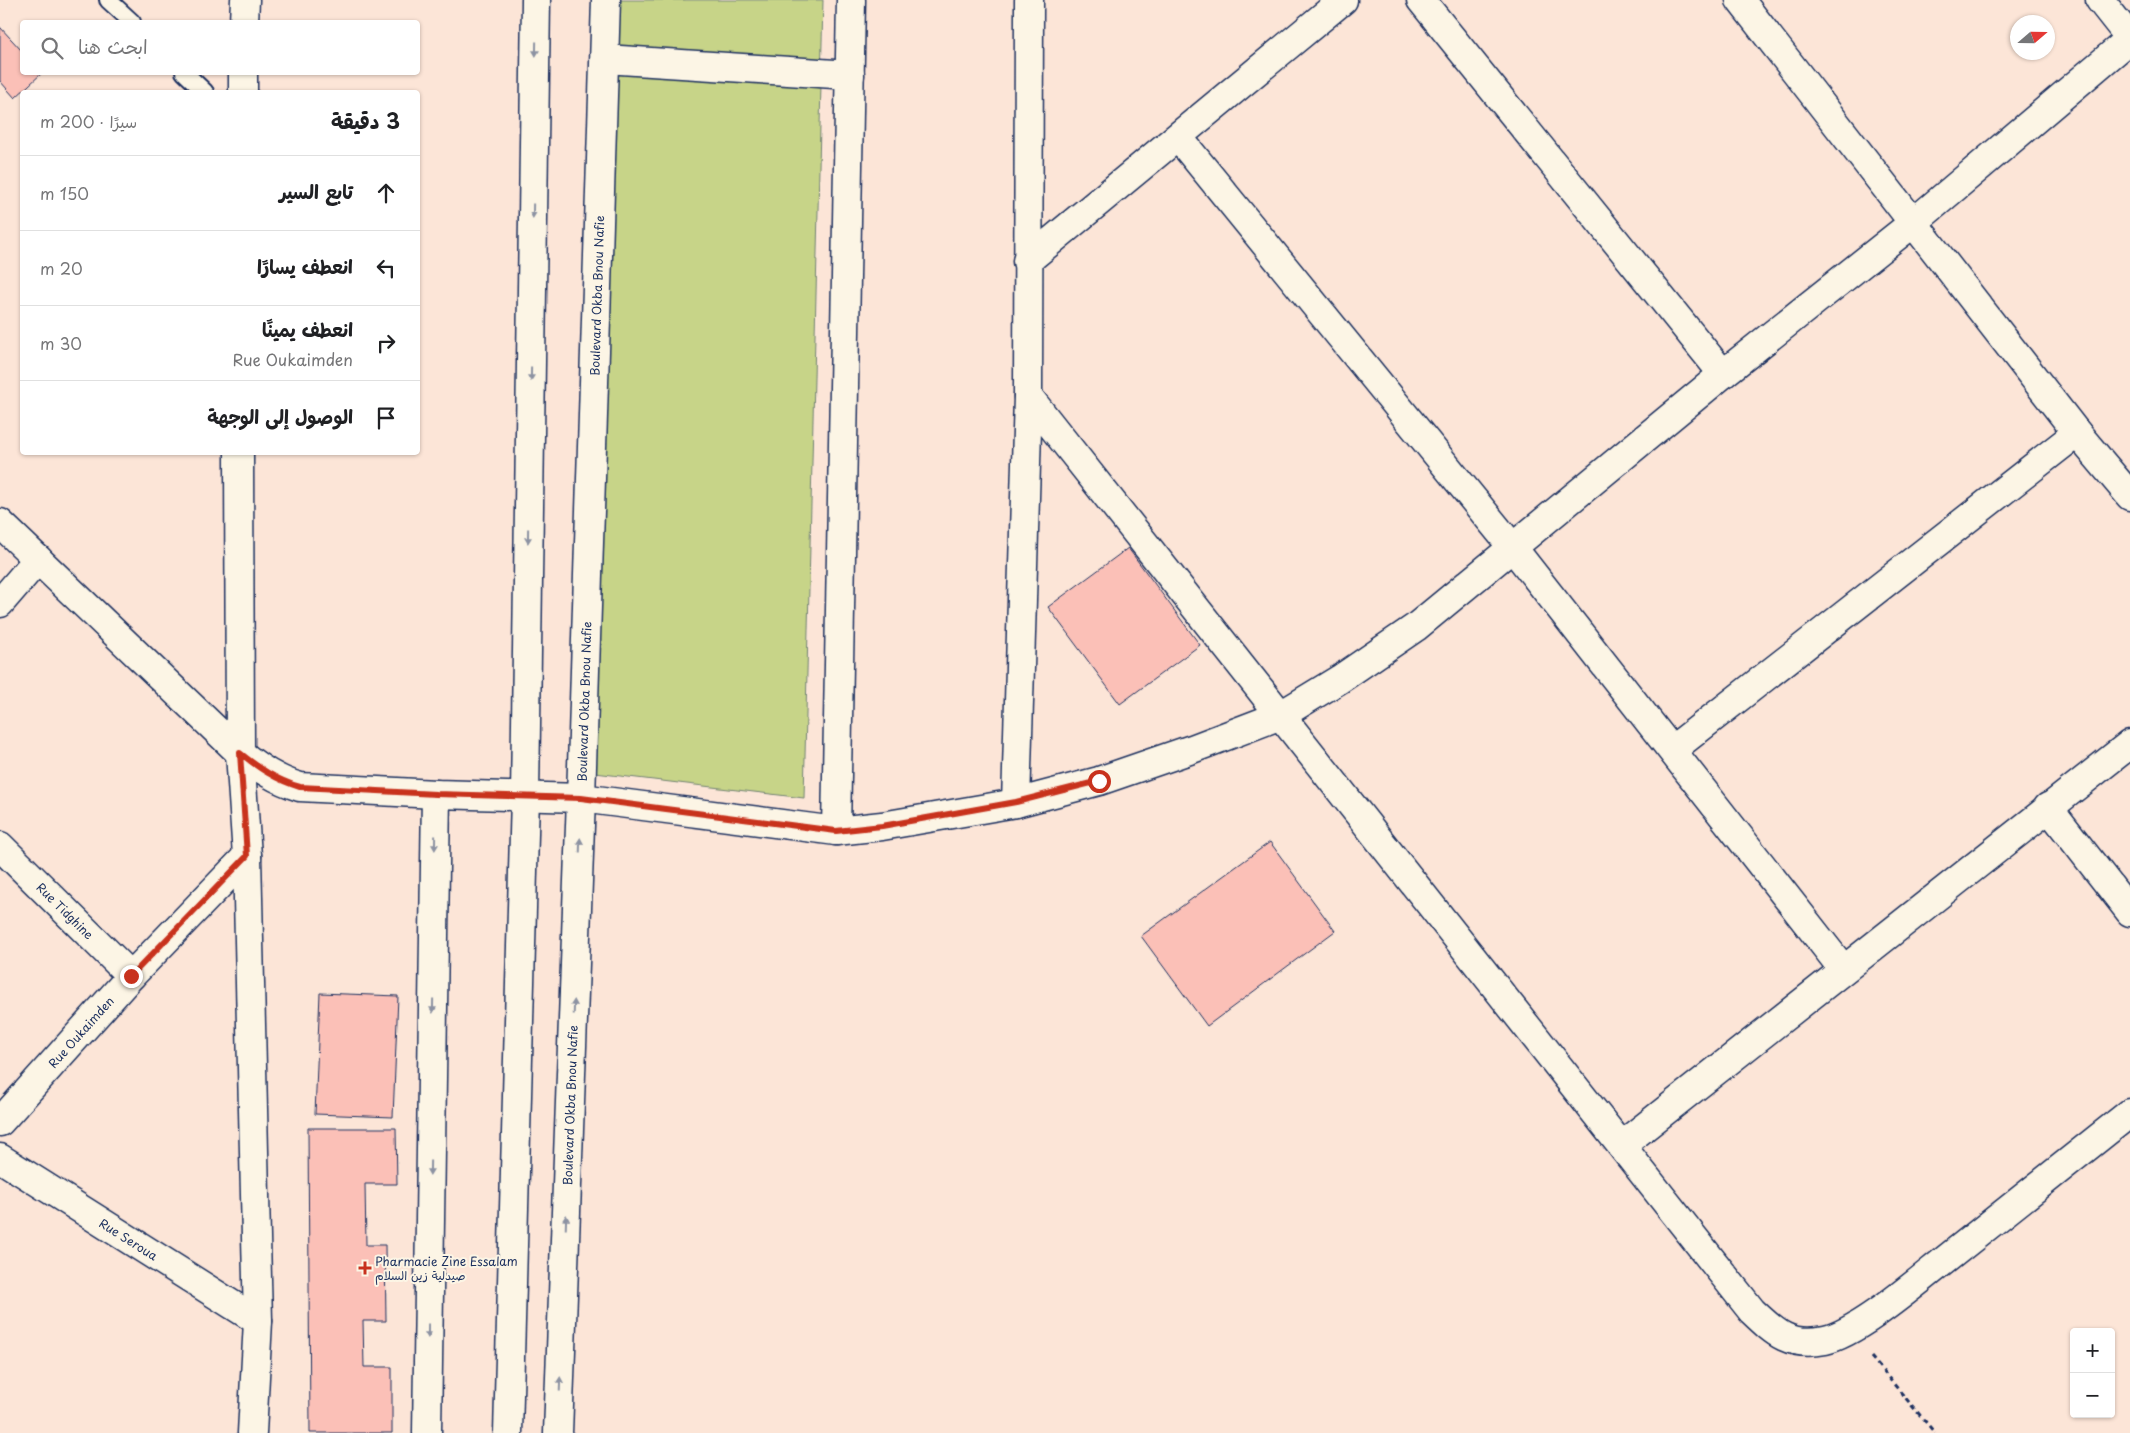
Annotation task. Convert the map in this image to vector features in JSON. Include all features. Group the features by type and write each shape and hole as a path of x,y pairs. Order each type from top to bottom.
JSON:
{"street":[{"path":"244,20 245,0"},
{"path":"508,1433 525,796 536,0"},
{"name":"Boulevard Okba Bnou Nafie","path":"558,1433 581,798 606,0"},
{"path":"836,831 851,0"},
{"path":"1016,802 1028,396 1029,0"},
{"path":"1027,261 1343,0"},
{"path":"1421,0 1723,374"},
{"path":"1740,0 2077,433 2130,496"},
{"path":"0,523 240,753 274,778 300,787 436,794 581,798 836,831 882,826 1016,802 1099,781 1192,749 1281,715 1340,679 1416,627 1723,374 1913,223 2130,38 2100,0"},
{"path":"605,59 850,75"},
{"path":"242,90 243,75"},
{"path":"1178,137 1513,548 1842,968"},
{"path":"1028,396 1622,1144 1752,1311 1776,1334 1802,1342 1827,1340 1849,1330 1899,1296 2130,1113"},
{"path":"1672,749 2077,433"},
{"path":"239,455 240,753 247,856 258,1321 252,1433"},
{"path":"0,602 38,559"},
{"path":"1622,1144 1842,968 2130,744"},
{"path":"426,1433 436,794"},
{"path":"2048,808 2130,912"},
{"name":"Rue Tidghine","path":"0,846 131,976"},
{"name":"Rue Oukaimden","path":"0,1122 131,976 247,856"},
{"name":"Rue Seroua","path":"0,1158 258,1321"}],"lane":[{"path":"108,0 130,20"},
{"path":"187,75 203,90"}],"path":[{"path":"1849,1330 1935,1433"}],"green space":[{"path":"614,0 823,0 804,798 595,773"}],"building":[{"path":"0,27 20,49 20,75 40,75 24,90 20,90 20,93 15,98 0,81"},
{"path":"1128,548 1200,645 1120,704 1048,607"},
{"path":"1270,842 1335,931 1207,1026 1141,936"},
{"path":"320,993 398,996 393,1117 315,1114"},
{"path":"308,1128 396,1128 397,1184 365,1184 366,1245 385,1245 386,1321 363,1321 364,1367 392,1367 392,1433 310,1433"}],"place":[{"name":"Pharmacie Zine Essalam صيدلية زين السلام","path":"365,1268"}],"route":[{"path":"131,976 247,856 240,753 281,782 300,787 436,794 581,798 836,831 882,826 1016,802 1099,781"}]}
